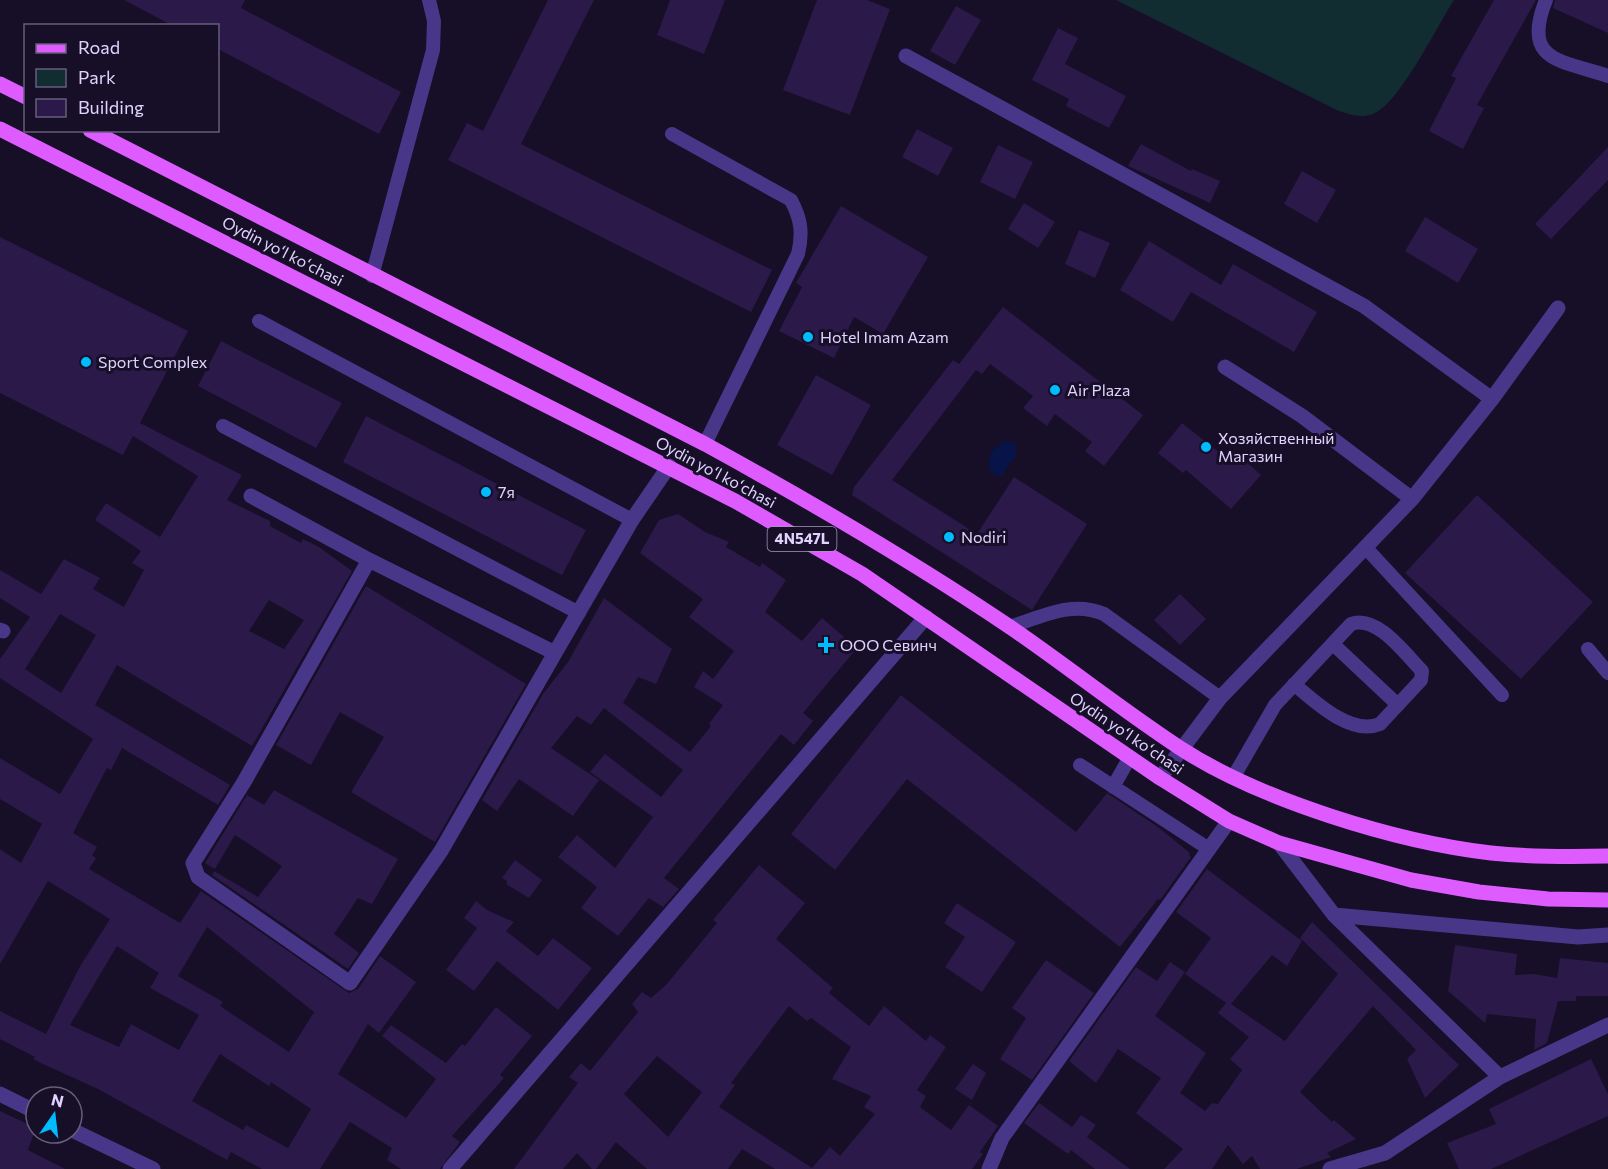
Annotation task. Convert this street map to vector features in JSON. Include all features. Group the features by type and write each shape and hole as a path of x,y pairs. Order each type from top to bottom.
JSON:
{"main road":[{"path":"0,84 24,96"},
{"name":"Oydin yoʻl koʻchasi","path":"0,129 669,466 862,574 1130,758 1229,821 1279,843 1400,877 1479,892 1548,899 1608,900"},
{"name":"Oydin yoʻl koʻchasi","path":"94,132 705,444 860,532 1009,627 1182,749 1234,776 1306,807 1423,841 1491,853 1608,856"}],"street":[{"path":"906,56 1364,306 1492,399"},
{"path":"1160,778 1220,698 1412,499 1492,399 1557,308"},
{"path":"1225,367 1302,416 1412,499"},
{"path":"369,560 244,782 193,863 198,878 350,983 441,851 632,520 669,466"},
{"path":"251,496 369,560 555,654"},
{"path":"450,1169 926,617"},
{"path":"989,1169 1002,1138 1229,821"},
{"path":"1279,843 1334,915 1500,1077"},
{"path":"1334,915 1578,937 1608,935"},
{"path":"1330,1169 1384,1153 1500,1077 1608,1025"},
{"path":"0,1095 24,1106"},
{"path":"84,1136 153,1169"}],"lane":[{"path":"372,276 433,50 434,21 429,0"},
{"path":"1546,0 1536,25 1544,50 1555,60 1608,76"},
{"path":"672,134 790,200 800,216 798,254 705,444"},
{"path":"259,321 632,520"},
{"path":"223,426 579,612"},
{"path":"1366,548 1502,695"},
{"path":"1009,627 1070,608 1088,607 1104,614 1220,698"},
{"path":"1234,776 1275,705 1294,684 1352,624 1357,621 1370,623 1382,631 1422,671 1421,680 1380,724 1372,728 1356,726 1337,716 1294,684"},
{"path":"1333,644 1398,705"},
{"path":"1588,649 1608,674"},
{"path":"1113,787 1130,758"},
{"path":"1080,765 1209,849"}],"green space":[{"path":"1116,0 1454,0 1418,62 1395,95 1375,113 1362,116 1339,111"}],"shaded area":[{"path":"1005,441 1016,444 1016,458 1010,462 1003,475 995,475 989,469 990,456 997,446"}],"building":[{"path":"124,0 245,0 241,8 401,92 379,134 219,50 219,24 169,24"},
{"path":"548,0 594,0 521,144 772,270 751,312 448,160 467,123 483,131"},
{"path":"670,0 725,0 704,54 657,35"},
{"path":"817,0 867,0 890,9 850,115 783,90"},
{"path":"1494,0 1536,0 1477,105 1484,108 1463,149 1429,131 1456,78 1451,76"},
{"path":"1555,0 1608,0 1608,33 1553,8"},
{"path":"956,6 981,20 955,65 930,51"},
{"path":"1058,28 1078,38 1065,64 1126,96 1109,128 1066,106 1069,99 1032,80"},
{"path":"917,129 953,148 938,176 902,157"},
{"path":"1141,144 1191,171 1192,169 1220,181 1210,203 1128,166"},
{"path":"998,145 1033,162 1015,199 980,182"},
{"path":"1608,147 1608,180 1551,239 1535,224"},
{"path":"1302,171 1336,190 1317,223 1284,204"},
{"path":"1024,203 1055,222 1038,248 1008,229"},
{"path":"841,206 928,257 883,334 854,317 834,358 779,331 802,287 796,283"},
{"path":"1425,217 1478,249 1458,283 1405,251"},
{"path":"1079,230 1110,243 1095,278 1065,264"},
{"path":"0,237 188,331 140,423 242,475 227,500 270,521 270,526 301,543 303,539 319,547 352,571 252,746 117,665 95,705 230,785 218,805 122,748 111,770 107,768 73,833 97,847 92,855 96,858 89,869 180,923 201,891 349,993 358,989 380,956 416,982 379,1033 368,1024 338,1074 406,1118 436,1079 382,1036 391,1025 446,1063 462,1044 465,1046 496,1007 532,1036 500,1075 504,1078 452,1136 460,1142 440,1169 401,1169 387,1160 392,1148 350,1122 320,1169 262,1169 231,1152 227,1160 98,1089 33,1059 35,1057 0,1039 0,1011 46,1034 79,968 110,919 48,881 0,964 0,849 21,863 42,824 0,799 0,758 60,794 93,739 0,678 0,659 30,617 0,598 0,570 41,594 64,559 100,578 93,589 124,607 144,570 132,563 141,551 95,520 106,503 160,537 198,476 133,436 123,455 0,393","holes":["269,600 304,620 284,649 249,631","60,614 96,635 61,693 25,669","207,927 314,1012 289,1052 220,1006 223,1002 178,976","117,946 159,973 150,988 199,1015 179,1050 131,1024 119,1047 70,1025","220,1054 269,1086 271,1082 311,1109 288,1148 246,1125 243,1130 192,1101"]},
{"path":"1149,241 1221,285 1233,264 1317,312 1294,352 1191,292 1173,322 1120,290"},
{"path":"1003,307 1143,415 1104,466 1085,451 1092,442 1055,414 1047,426 1023,408 1033,396 990,364 982,374 976,370 892,480 977,534 1014,477 1087,524 1032,610 852,495 854,487 953,360 959,364"},
{"path":"221,341 342,403 316,448 198,386"},
{"path":"816,375 871,405 832,475 777,445"},
{"path":"366,416 586,530 562,575 343,462"},
{"path":"1182,423 1225,457 1232,449 1261,475 1231,509 1186,470 1183,473 1158,453"},
{"path":"1477,495 1593,602 1521,679 1405,573"},
{"path":"678,514 705,532 729,542 726,547 760,567 762,563 786,580 765,612 802,641 822,618 857,648 803,713 813,721 794,745 781,734 664,878 679,889 663,907 649,898 618,936 581,908 597,887 558,857 577,835 615,868 653,817 590,772 605,754 661,797 683,770 604,708 591,725 577,716 551,748 599,780 573,816 519,779 497,811 482,800 543,694 568,662 604,598 672,649 656,684 638,677 623,703 690,752 711,726 709,724 723,705 694,687 703,671 713,679 734,651 689,617 703,599 640,553 659,520"},
{"path":"366,586 526,684 435,842 351,792 384,737 340,712 311,765 276,745"},
{"path":"1180,594 1206,619 1180,645 1154,620"},
{"path":"901,695 1076,832 1107,793 1158,827 1190,853 1191,857 1160,900 1158,899 1120,947 907,779 835,870 791,834"},
{"path":"274,790 398,859 372,904 358,898 334,934 359,953 348,969 212,875 214,871 258,897 282,866 235,835 215,869 205,863 247,795 264,805"},
{"path":"515,860 542,880 529,898 506,884 507,881 502,878"},
{"path":"759,865 805,903 776,939 833,988 829,993 869,1026 884,1006 926,1041 930,1035 946,1047 917,1090 926,1096 920,1107 951,1130 969,1105 998,1126 980,1152 983,1154 972,1169 775,1169 742,1149 728,1169 647,1169 616,1142 596,1169 592,1169 577,1153 563,1169 514,1169 578,1083 569,1077 581,1063 590,1071 638,1012 632,1004 642,992 651,998 666,985 717,923 713,920","holes":["789,1006 807,1021 811,1018 851,1047 832,1079 871,1096 864,1107 875,1114 840,1156 830,1147 812,1168 719,1107 735,1085 731,1083","657,1056 702,1092 668,1137 624,1094"]},
{"path":"1207,869 1302,941 1287,966 1272,955 1231,1004 1285,1041 1338,974 1300,938 1312,922 1459,1065 1425,1098 1407,1059 1416,1050 1373,1006 1300,1092 1332,1122 1334,1120 1356,1139 1327,1153 1331,1157 1297,1169 1260,1169 1252,1156 1243,1164 1228,1145 1212,1169 1164,1169 1183,1149 1136,1113 1161,1078 1118,1049 1096,1083 1069,1061 1136,967 1157,981 1170,962 1185,972 1155,1016 1206,1053 1180,1093 1205,1111 1212,1103 1218,1104 1242,1070 1230,1059 1249,1037 1218,1013 1226,1003 1185,974 1211,938 1176,912"},
{"path":"476,901 487,910 514,922 506,931 538,956 553,938 592,968 558,1010 497,961 474,991 446,970 477,928 464,918"},
{"path":"957,903 1016,942 982,992 945,967 965,937 944,923"},
{"path":"1455,945 1517,954 1515,975 1534,974 1557,978 1560,958 1608,963 1608,996 1576,996 1576,1001 1558,1001 1547,1043 1534,1050 1536,1019 1487,1014 1485,1023 1448,991"},
{"path":"1046,960 1094,993 1032,1080 1000,1059 1026,1018 1012,1008"},
{"path":"1591,1059 1608,1094 1608,1116 1491,1169 1459,1169 1447,1143 1496,1124 1489,1109"},
{"path":"973,1064 986,1073 972,1100 955,1089"},
{"path":"1039,1103 1072,1127 1081,1115 1096,1125 1087,1137 1130,1169 1095,1169 1071,1150 1068,1154 1024,1123"},
{"path":"0,1111 24,1122 24,1145 30,1145 28,1150 65,1169 0,1169"}],"place":[{"name":"Hotel Imam Azam","path":"808,337"},
{"name":"Sport Complex","path":"86,362"},
{"name":"Air Plaza","path":"1055,390"},
{"name":"Хозяйственный Магазин","path":"1206,447"},
{"name":"7я","path":"486,492"},
{"name":"Nodiri","path":"949,537"},
{"name":"ООО Севинч","path":"826,645"}]}
